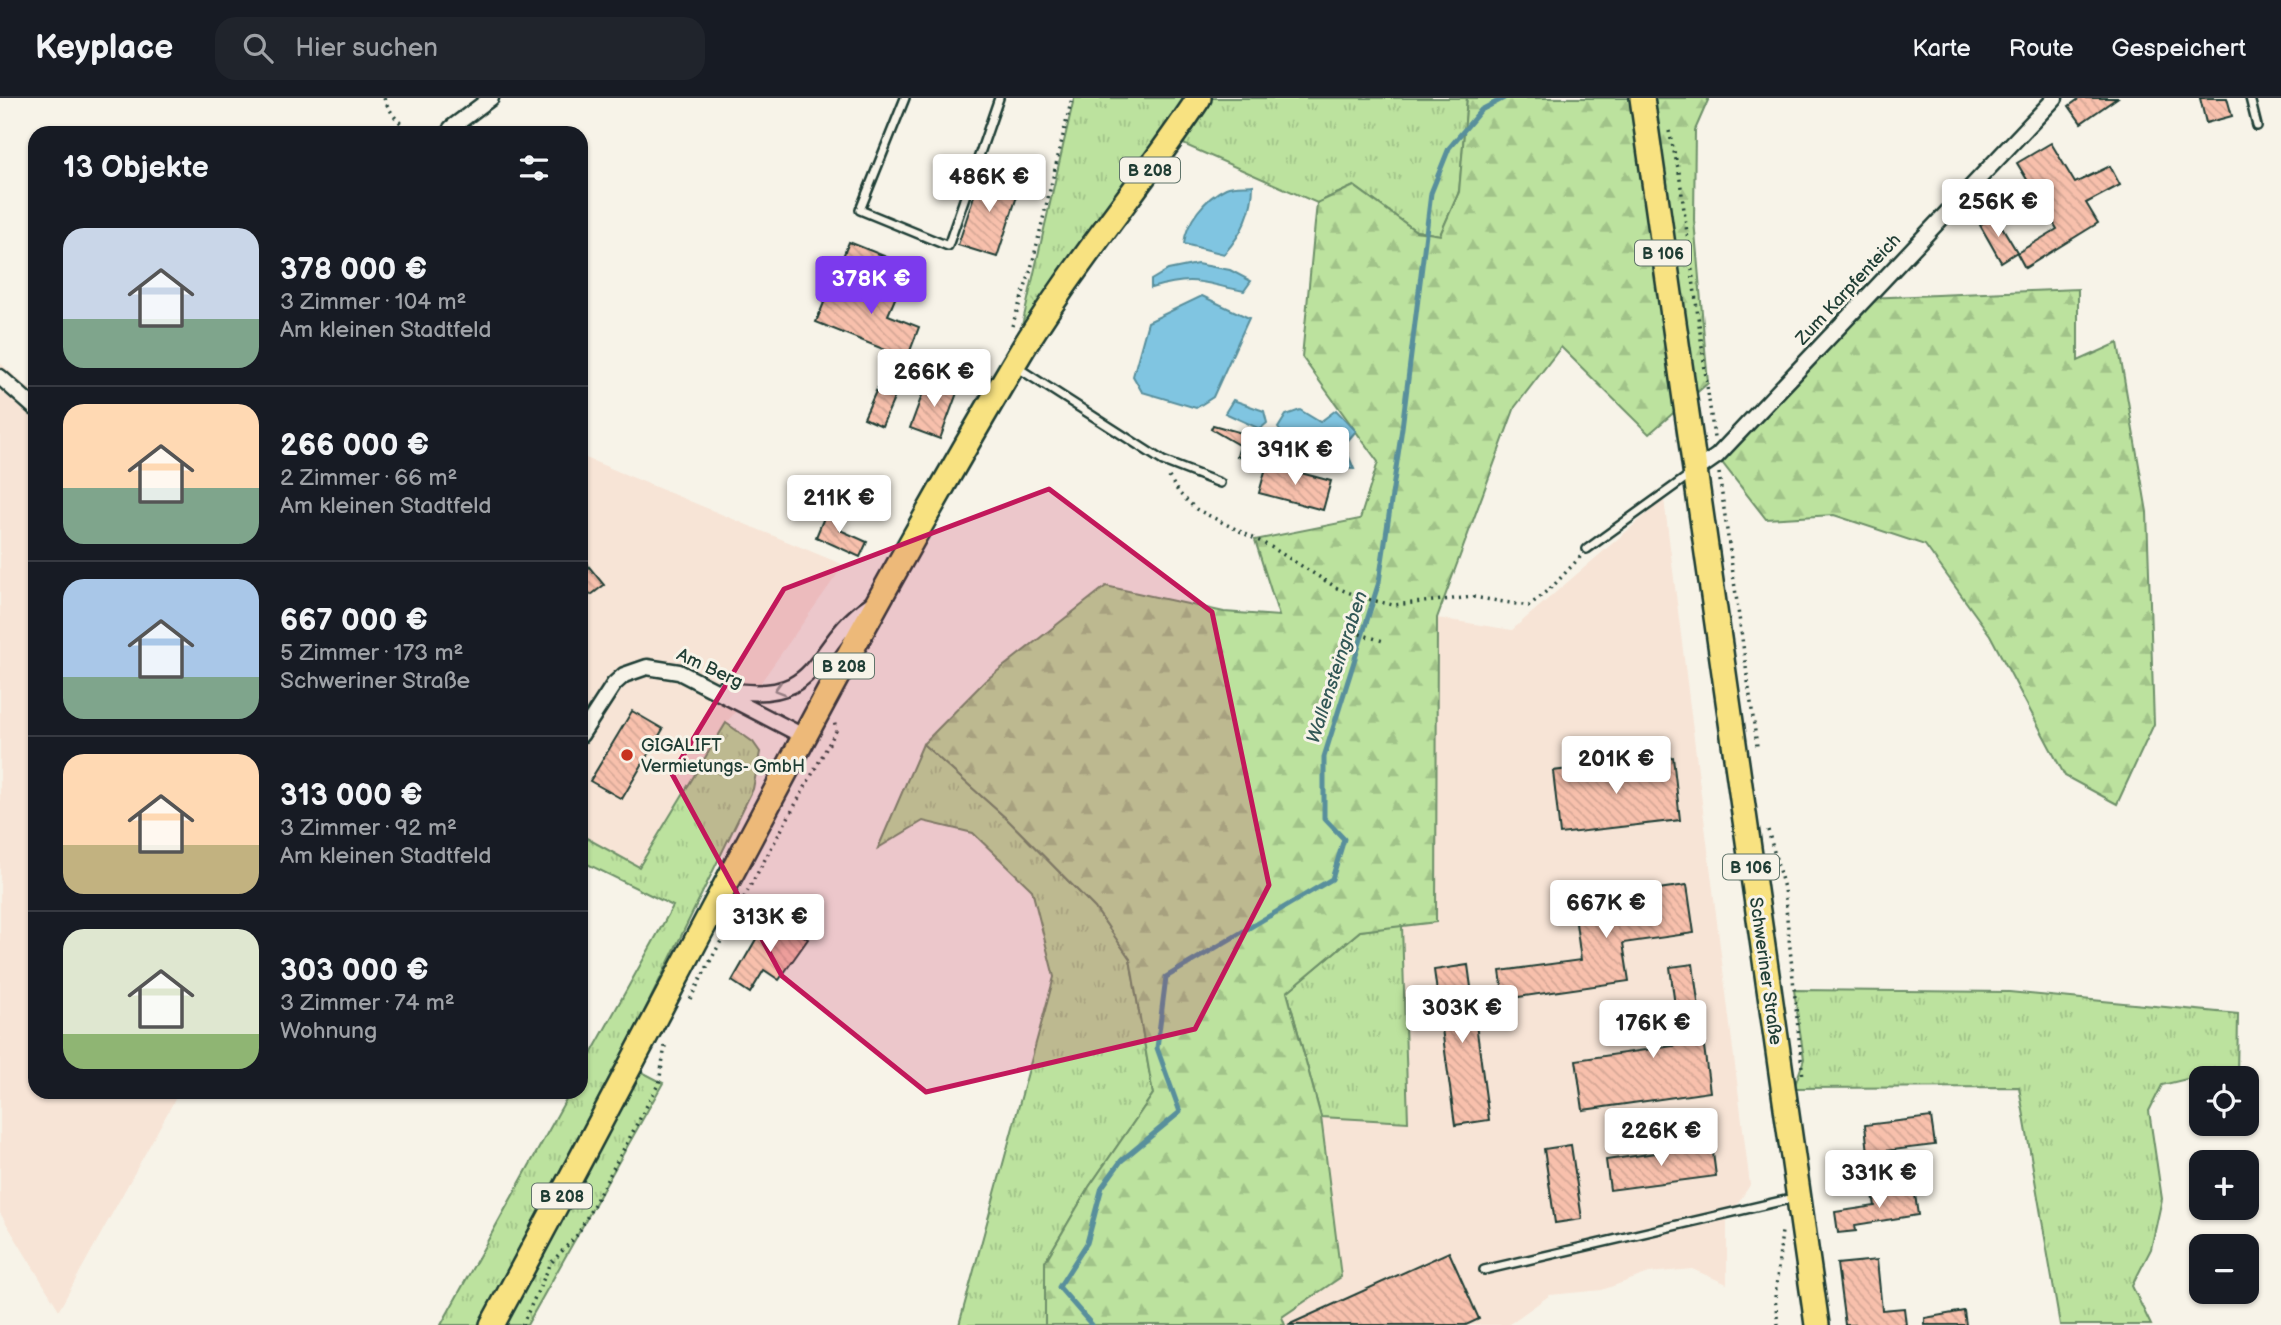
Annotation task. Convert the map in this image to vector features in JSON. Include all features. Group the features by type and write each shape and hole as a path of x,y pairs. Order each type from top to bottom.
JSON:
{"main road":[{"name":"B 208","path":"492,1325 805,737 1013,365 1062,289 1199,98"},
{"name":"Schweriner Straße","path":"1642,98 1817,1325"}],"street":[{"path":"454,126 491,98"},
{"name":"Zum Karpfenteich","path":"1694,472 1717,456 2055,98"},
{"path":"0,377 28,402"},
{"path":"710,687 754,694 789,688 820,663 850,622 883,596"},
{"name":"Am Berg","path":"588,724 614,684 634,670 647,667 670,669 805,737"}],"lane":[{"path":"905,98 860,210 947,246 999,98"},
{"path":"2250,98 2257,126"},
{"path":"1013,365 1163,461 1220,483"},
{"path":"1587,549 1694,472"},
{"path":"1484,1270 1798,1196"}],"path":[{"path":"384,98 397,120 404,126"},
{"path":"1163,461 1179,493 1196,509 1271,547 1337,588 1393,605 1474,597 1529,606 1554,585 1587,549"},
{"path":"1353,632 1383,641"}],"highlighted area":[{"path":"1049,489 1212,612 1269,885 1195,1029 926,1092 782,976 672,774 784,589"}],"shaded area":[{"path":"0,363 28,388 28,1099 175,1099 59,1310 0,1213"},
{"path":"588,459 844,565 761,682 726,723 639,867 588,839"},
{"path":"1664,499 1750,1185 1727,1221 1727,1284 1692,1269 1649,1273 1602,1290 1550,1295 1508,1325 1285,1325 1281,1318 1341,1277 1321,1117 1408,1122 1402,925 1436,921 1437,618 1512,630"}],"green space":[{"path":"1074,98 1467,98 1459,192 1440,235 1416,231 1354,186 1317,203 1172,139 1013,365"},
{"path":"1467,98 1709,98 1695,130 1694,220 1708,383 1649,434 1561,347 1515,407 1437,618 1436,922 1360,931 1287,992 1321,1117 1341,1277 1282,1317 1285,1325 1045,1325 1045,1262 1089,1187 1153,1094 1130,959 1095,908 1007,819 923,744 985,681 1106,586 1224,612 1279,616 1255,540 1360,519 1378,462 1302,357 1317,203 1354,186 1416,231 1440,235 1459,192"},
{"path":"2078,289 2078,361 2118,343 2147,512 2154,724 2117,804 2065,776 1990,635 1925,545 1834,515 1766,519 1717,456 1867,298"},
{"path":"726,723 753,742 760,752 753,789 642,1016 478,1325 441,1325 566,1099 588,1099 588,1059 673,906 588,864 588,839 639,867"},
{"path":"923,744 1007,819 1095,908 1130,958 1153,1094 1089,1187 1045,1262 1045,1325 959,1325 1054,977 1032,890 973,833 923,821 878,848"},
{"path":"1402,925 1408,1122 1321,1117 1287,992 1360,931"},
{"path":"1794,990 2009,992 2238,1014 2237,1066 2189,1066 2189,1078 2162,1085 2149,1111 2162,1199 2151,1249 2132,1286 2151,1325 2060,1325 2019,1087 1794,1088 1804,1059"},
{"path":"638,1070 663,1083 527,1325 495,1325"}],"water":[{"path":"1253,185 1245,222 1224,254 1184,244 1193,219 1218,192 1229,187"},
{"path":"1197,264 1230,270 1251,281 1244,291 1189,281 1151,288 1151,280 1168,270"},
{"path":"1202,296 1249,318 1213,397 1196,408 1142,392 1133,376 1148,322"},
{"path":"1233,400 1264,411 1267,423 1260,429 1225,413"},
{"path":"1300,410 1320,422 1336,410 1356,431 1344,445 1354,469 1328,463 1318,448 1305,444 1305,462 1288,457 1288,441 1278,428 1286,415"}],"building":[{"path":"2080,98 2117,98 2081,123 2069,106"},
{"path":"2200,98 2227,98 2232,116 2206,123"},
{"path":"2051,143 2075,183 2110,166 2120,185 2086,203 2098,223 2025,268 2017,253 2057,229 2017,163"},
{"path":"982,171 1021,184 997,257 958,245"},
{"path":"1995,215 2017,252 2001,262 1980,225"},
{"path":"849,242 909,266 888,315 919,327 901,375 904,376 882,426 864,418 893,353 816,322"},
{"path":"928,379 958,390 940,439 910,428"},
{"path":"1213,425 1260,438 1254,461 1237,456 1240,446 1211,429"},
{"path":"1267,464 1331,481 1323,510 1259,493"},
{"path":"827,510 846,518 840,530 867,542 860,557 816,537"},
{"path":"588,566 604,585 591,595 588,592"},
{"name":"GIGALIFT Vermietungs- GmbH","path":"632,711 663,729 622,799 590,781"},
{"path":"1673,757 1680,820 1560,834 1553,771"},
{"path":"1687,885 1694,933 1623,943 1629,981 1504,999 1500,971 1581,960 1573,901"},
{"path":"776,918 808,939 779,980 764,970 750,993 732,981 763,927 768,930"},
{"path":"1693,964 1710,1092 1583,1110 1576,1060 1680,1045 1670,967"},
{"path":"1468,965 1489,1120 1455,1125 1434,970"},
{"path":"1931,1117 1935,1145 1868,1153 1865,1125"},
{"path":"1571,1145 1582,1219 1555,1223 1544,1149"},
{"path":"1712,1145 1716,1176 1610,1190 1606,1160"},
{"path":"1914,1188 1918,1215 1855,1225 1856,1231 1838,1233 1835,1212 1875,1206 1873,1194"},
{"path":"1449,1252 1479,1319 1466,1325 1288,1325"},
{"path":"1877,1260 1882,1310 1904,1308 1906,1325 1845,1325 1837,1264"},
{"path":"1964,1311 1966,1325 1925,1325 1925,1318"}],"waterway":[{"name":"Wallensteingraben","path":"1092,1325 1059,1287 1087,1243 1102,1187 1121,1161 1180,1112 1157,1048 1166,977 1332,879 1344,839 1324,818 1324,757 1379,582 1402,428 1431,193 1449,148 1481,110 1504,98"}],"place":[{"name":"GIGALIFT Vermietungs- GmbH","path":"627,755"}]}
